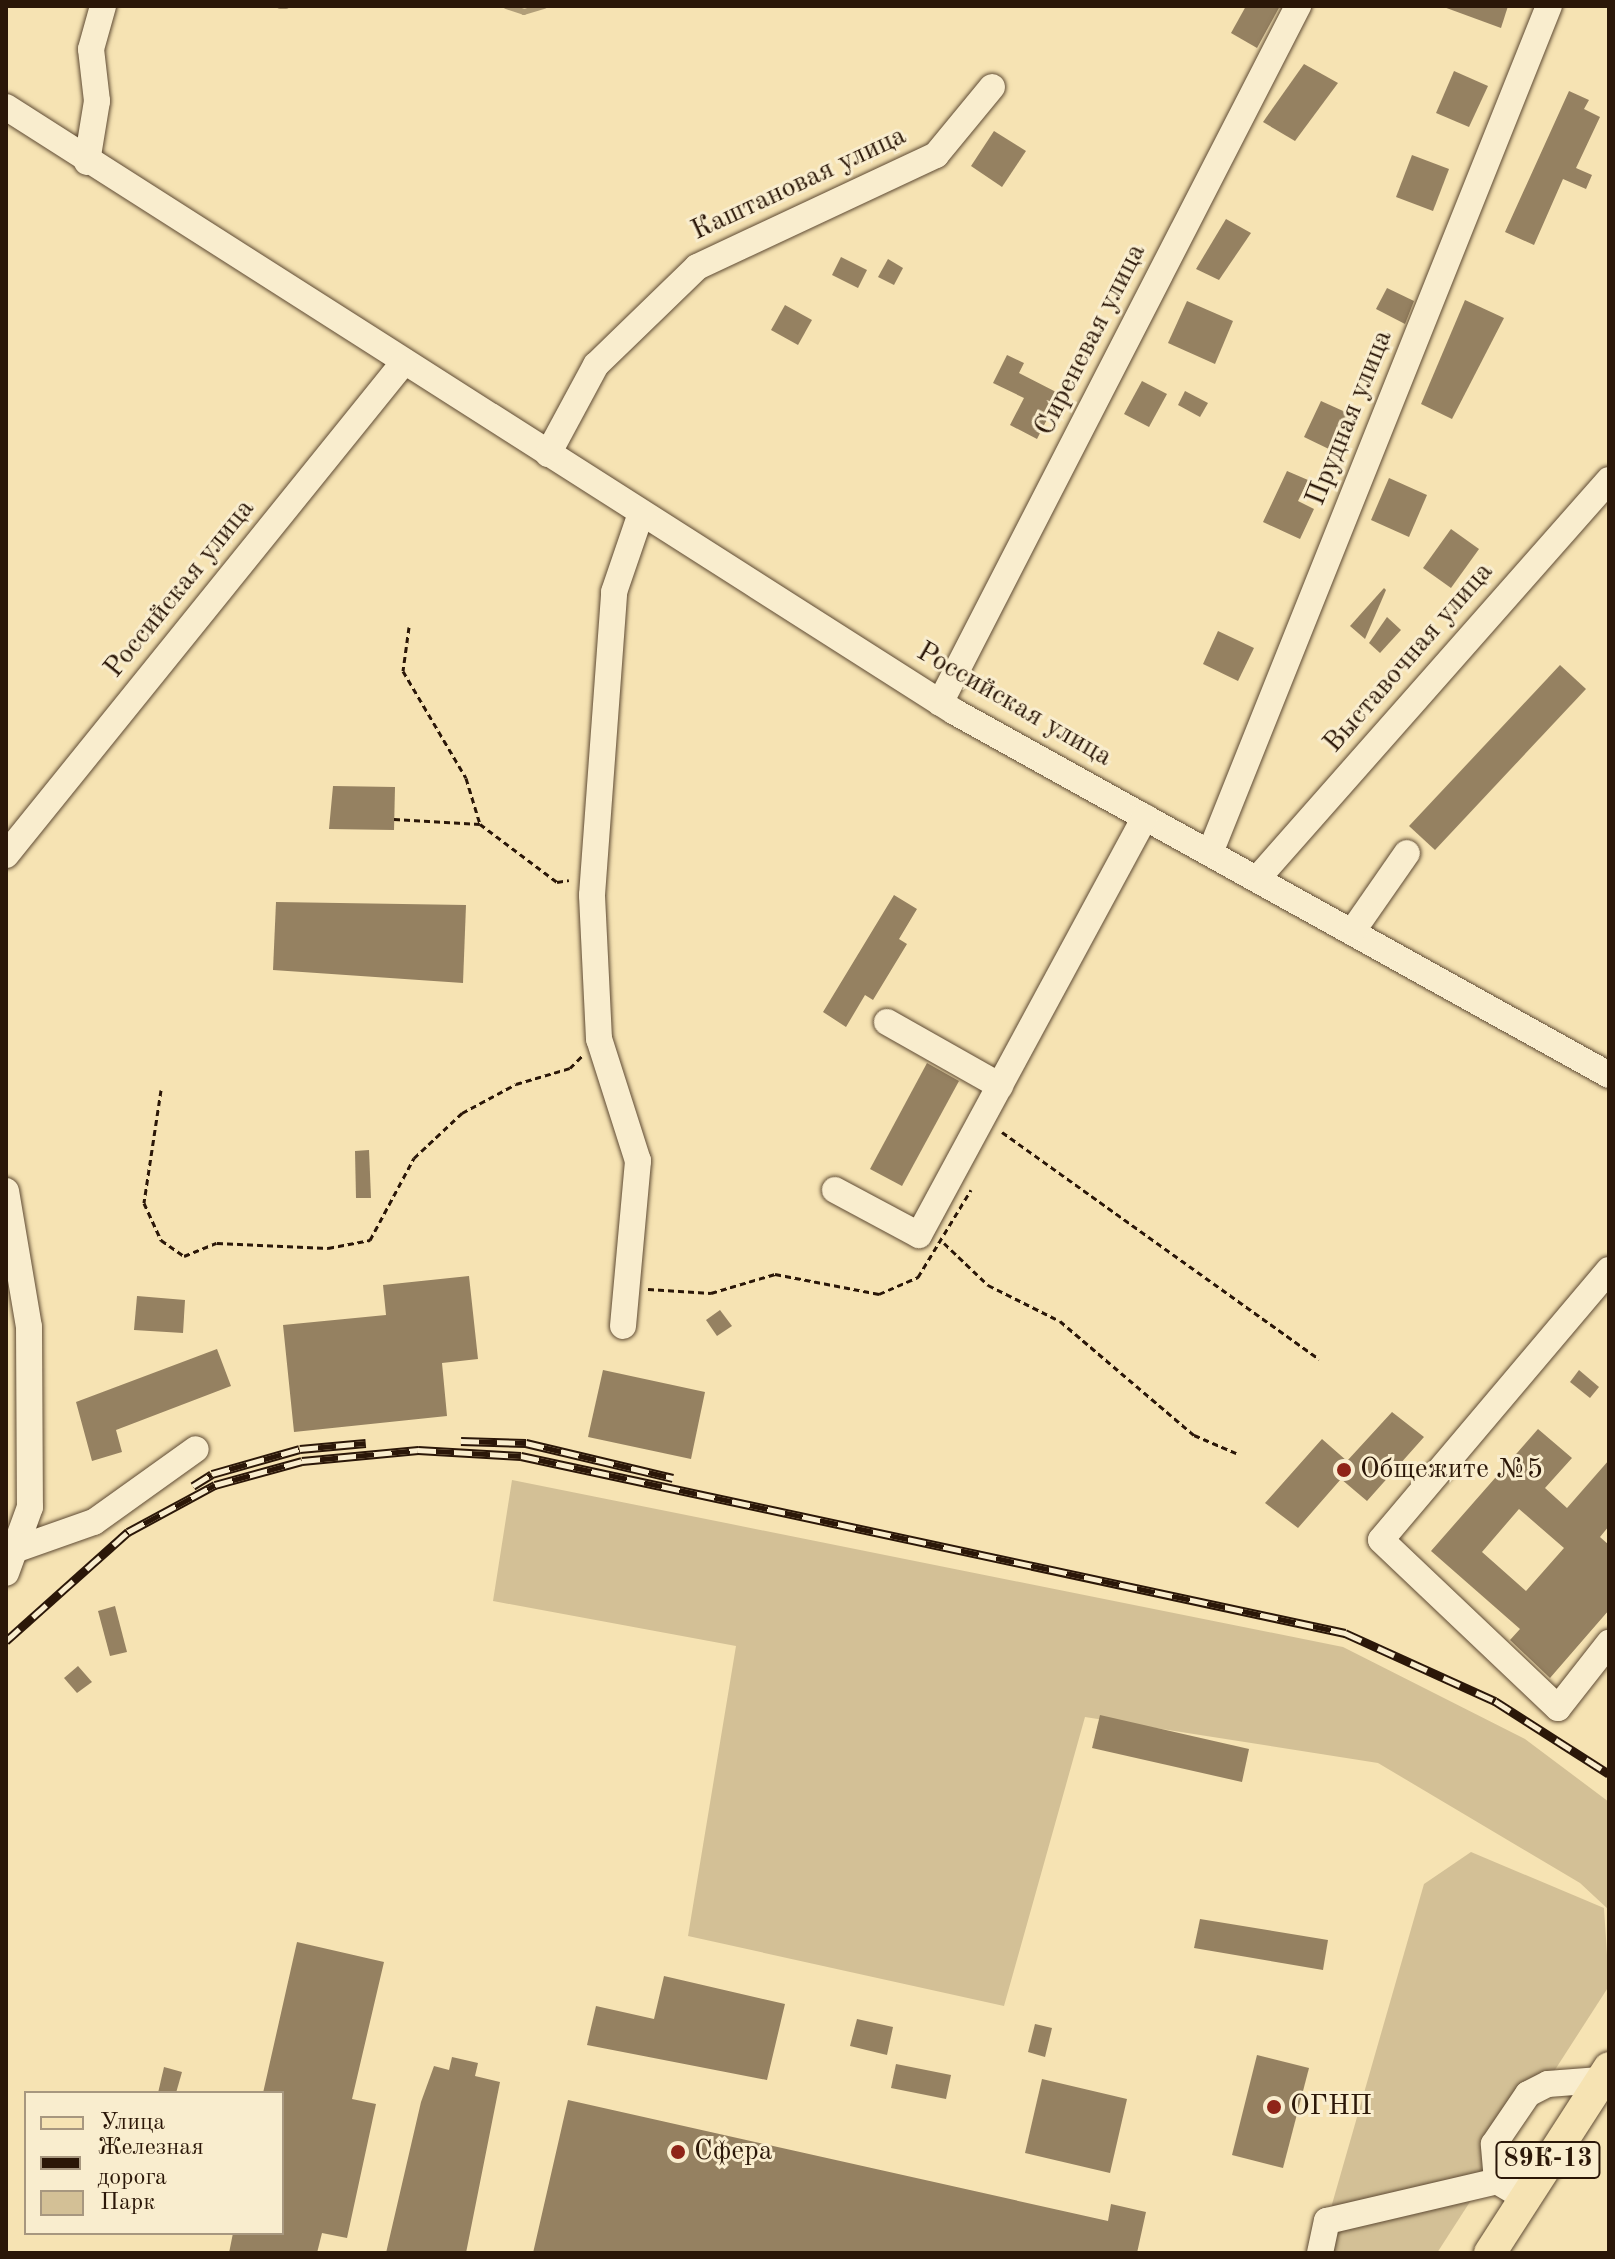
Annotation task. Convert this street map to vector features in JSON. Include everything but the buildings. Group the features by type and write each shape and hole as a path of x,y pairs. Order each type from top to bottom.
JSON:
{"main road":[{"name":"89К-13","path":"1490,2253 1510,2189 1605,2074"}],"street":[{"path":"87,162 97,101 91,49 103,6"},
{"name":"Сиреневая улица","path":"940,703 1298,6"},
{"name":"Прудная улица","path":"1210,853 1549,6"},
{"name":"Каштановая улица","path":"548,454 596,365 697,267 936,155 992,87"},
{"name":"Российская улица","path":"6,107 87,162 940,703 1609,1075"},
{"name":"Российская улица","path":"6,855 404,362"},
{"name":"Выставочная улица","path":"1257,879 1609,480"},
{"path":"623,1326 638,1161 599,1039 593,877 614,592 641,513"},
{"path":"835,1190 919,1235 1145,817"},
{"path":"1352,932 1407,853"},
{"path":"887,1022 1000,1086"},
{"path":"6,1191 30,1507 20,1548 6,1573"},
{"path":"1609,1270 1381,1540 1558,1708 1609,1643"},
{"path":"20,1548 94,1522 196,1449"},
{"path":"1320,2253 1327,2221 1510,2189 1494,2144 1528,2094 1548,2084 1605,2074"}],"path":[{"path":"409,627 403,671 466,778 480,824"},
{"path":"394,819 480,824 557,882 593,877"},
{"path":"161,1090 144,1203 161,1240 184,1256 217,1243 328,1248 370,1240 414,1158 462,1113 516,1084 570,1068 599,1039"},
{"path":"982,1118 1319,1359"},
{"path":"625,1285 711,1293 775,1274 879,1294 918,1277 944,1243 977,1176"},
{"path":"944,1243 988,1285 1060,1321 1194,1435 1236,1453"}],"green space":[{"path":"512,1480 1343,1647 1525,1739 1609,1802 1609,1910 1580,1883 1378,1763 1085,1717 1004,2006 688,1936 736,1646 493,1601"},
{"path":"1471,1852 1604,1908 1609,1986 1437,2253 1318,2253 1424,1884"}],"waterway":[{"path":"280,6 286,6"},
{"path":"506,6 524,12 544,6"}],"railway":[{"path":"461,1441 526,1443 673,1478"},
{"path":"193,1486 212,1474 300,1449 366,1443"},
{"path":"6,1641 128,1532 215,1485 302,1461 418,1450 521,1456 1345,1633 1495,1701 1609,1774"}],"place":[{"name":"Общежите №5","path":"1344,1470"},
{"name":"ОГНП","path":"1274,2107"},
{"name":"Сфера","path":"678,2152"}]}
